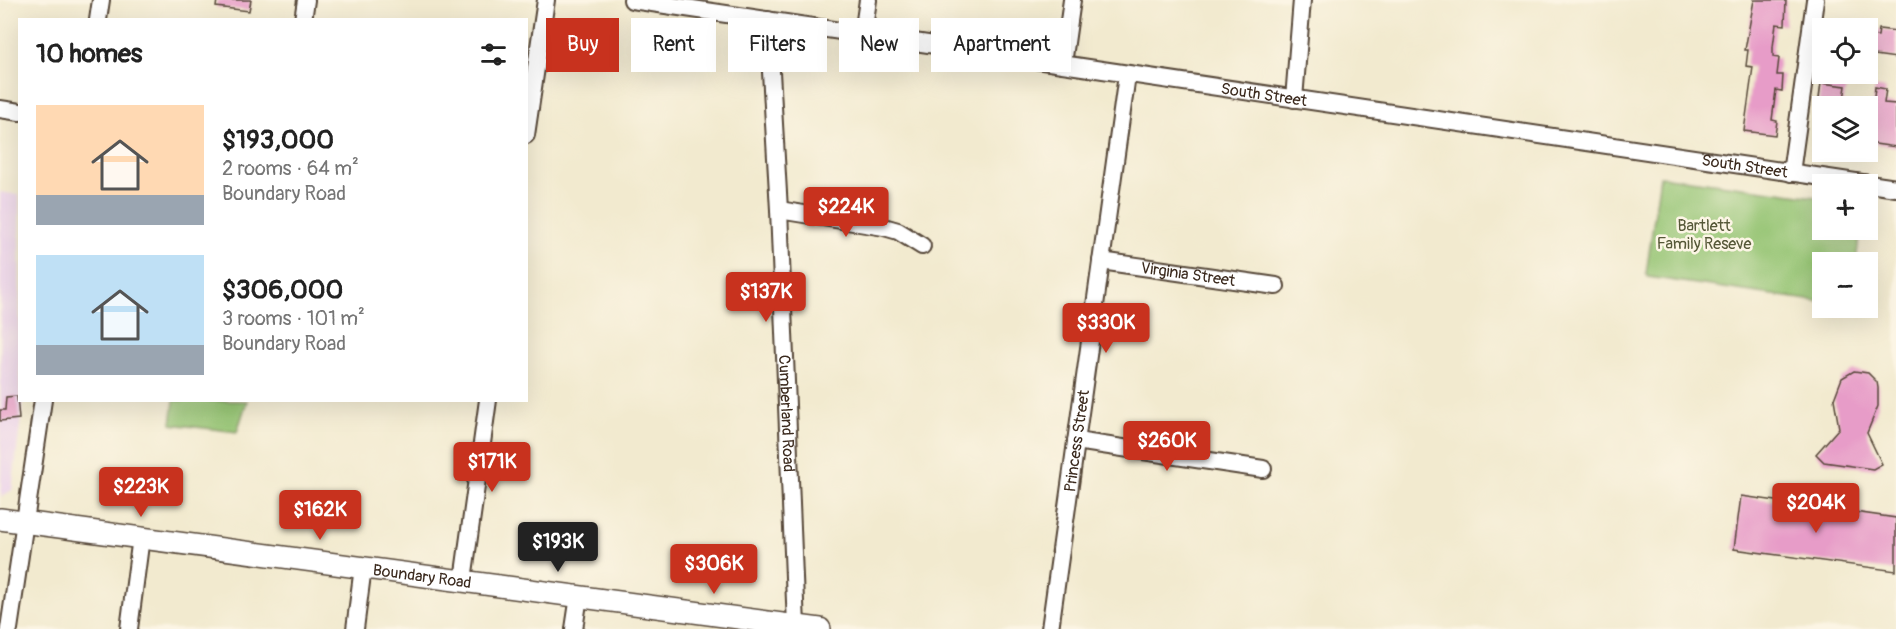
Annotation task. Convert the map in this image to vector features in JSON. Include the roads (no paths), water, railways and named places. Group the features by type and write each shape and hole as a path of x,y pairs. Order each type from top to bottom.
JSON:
{"main road":[{"name":"Boundary Road","path":"0,519 820,629"}],"street":[{"path":"98,18 101,0"},
{"path":"303,18 306,0"},
{"path":"528,122 546,0"},
{"name":"South Street","path":"632,0 676,3 757,18"},
{"path":"865,18 867,0"},
{"path":"1069,18 1072,0"},
{"path":"1294,99 1302,0"},
{"path":"1791,172 1815,0"},
{"name":"South Street","path":"1071,65 1896,188"},
{"name":"Cumberland Road","path":"771,72 796,627"},
{"name":"Princess Street","path":"1050,629 1127,75"},
{"path":"0,109 18,112"},
{"path":"779,210 884,227 898,231 922,246"},
{"name":"Virginia Street","path":"1101,261 1276,286"},
{"path":"9,629 43,402"},
{"path":"462,580 488,402"},
{"path":"1076,441 1263,469"},
{"path":"129,629 141,537"},
{"path":"355,629 363,567"},
{"path":"574,629 579,596"}],"park label":[{"name":"Bartlett Family Reseve","path":"1704,234"}]}
